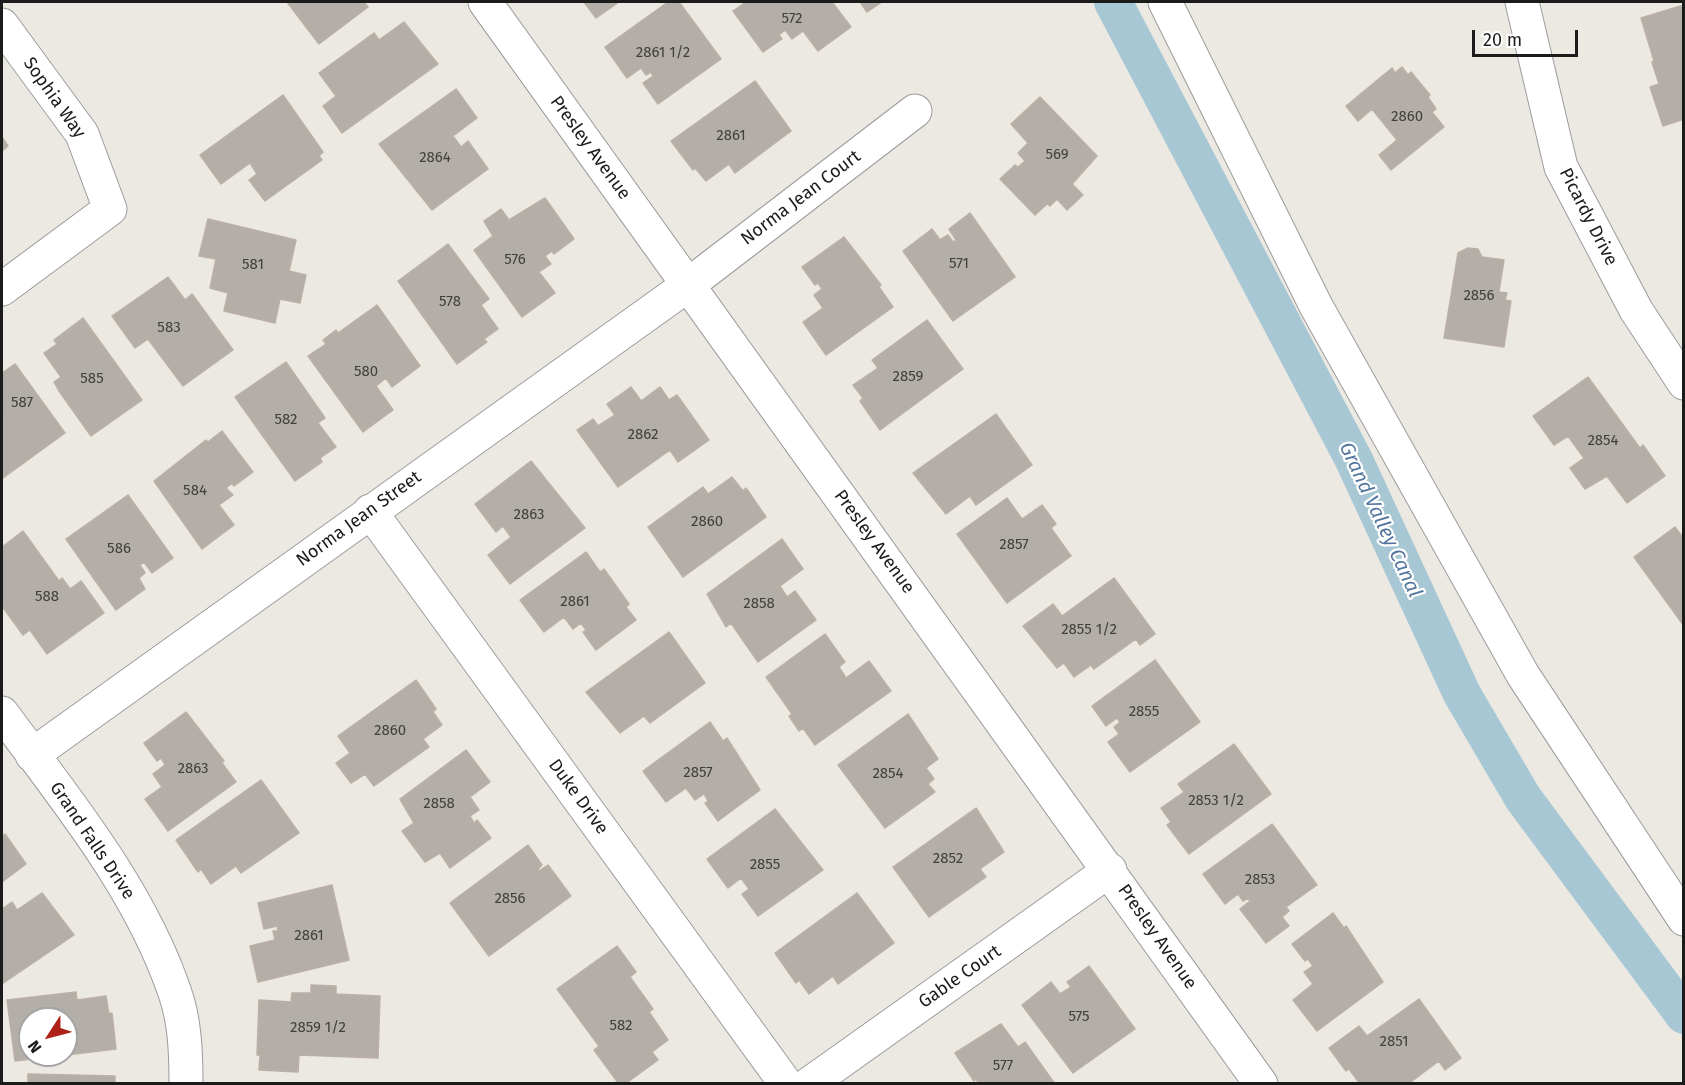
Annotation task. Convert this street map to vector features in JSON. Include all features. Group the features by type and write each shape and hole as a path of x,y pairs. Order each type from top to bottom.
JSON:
{"street":[{"name":"Presley Avenue","path":"485,2 1261,1083"},
{"path":"1165,2 1316,306 1517,664 1683,919"},
{"name":"Picardy Drive","path":"1522,2 1562,167 1636,310 1683,383"},
{"name":"Sophia Way","path":"2,25 82,134 110,209 2,289"},
{"name":"Norma Jean Court","path":"688,285 915,111"},
{"name":"Norma Jean Street","path":"32,754 688,285"},
{"name":"Duke Drive","path":"370,511 786,1083"},
{"name":"Grand Falls Drive","path":"2,713 124,884 158,950 176,995 186,1055 186,1083"},
{"name":"Gable Court","path":"809,1083 1110,870"}],"building":[{"path":"287,2 364,2 368,7 319,44"},
{"path":"584,2 619,2 596,18"},
{"path":"668,2 679,2 721,59 658,104 643,83 653,76 651,72 646,75 641,68 627,78 605,47"},
{"path":"746,2 832,2 851,27 818,51 803,31 792,39 785,30 779,35 782,39 763,52 733,11"},
{"path":"860,2 882,2 867,12"},
{"path":"1684,5 1684,119 1663,126 1650,87 1659,84 1641,18"},
{"path":"404,22 438,64 342,133 323,106 336,96 319,73 374,33 379,40"},
{"path":"1402,67 1408,75 1411,72 1430,95 1428,97 1436,109 1432,112 1444,127 1391,170 1379,155 1397,140 1372,109 1358,121 1346,106 1392,68 1395,73"},
{"path":"755,81 791,131 735,173 729,164 706,181 695,168 693,170 671,141"},
{"path":"456,89 477,118 453,136 461,147 468,141 488,169 432,210 379,144"},
{"path":"283,95 323,152 319,156 322,160 265,201 249,180 257,174 250,163 221,184 200,155"},
{"path":"1040,97 1097,156 1072,184 1083,195 1067,210 1057,199 1050,206 1047,204 1035,215 1000,179 1015,165 1018,167 1025,161 1018,153 1028,143 1011,124"},
{"path":"2,137 8,146 2,151"},
{"path":"545,198 574,239 554,254 552,251 545,256 551,264 539,272 555,293 522,317 474,250 493,236 484,221 501,209 509,220"},
{"path":"970,213 1015,277 953,321 903,251 932,229 940,240 948,235 953,242 956,240 949,229"},
{"path":"208,219 296,240 289,271 306,275 300,303 280,299 275,323 224,311 228,293 210,288 216,259 199,256"},
{"path":"844,237 881,285 879,287 893,307 826,355 803,322 823,308 814,295 822,289 818,283 815,285 802,267"},
{"path":"448,244 489,299 481,305 498,329 484,339 487,342 457,364 398,281"},
{"path":"1468,248 1478,249 1482,257 1504,260 1499,292 1507,293 1505,300 1511,301 1504,347 1444,338 1458,253"},
{"path":"168,277 185,300 192,294 233,350 183,386 148,339 135,348 112,316"},
{"path":"377,305 420,366 392,387 386,378 376,386 393,410 363,432 308,356 326,344 323,340 336,330 338,333"},
{"path":"83,318 142,400 91,436 59,391 54,382 61,377 44,353 57,344 54,340"},
{"path":"927,320 963,369 880,430 860,401 863,398 853,385 878,368 872,360"},
{"path":"286,362 325,418 318,423 336,447 320,458 322,462 295,481 235,397"},
{"path":"15,364 65,433 3,478 2,373"},
{"path":"1588,377 1640,448 1643,445 1665,476 1627,503 1607,476 1585,489 1570,468 1584,458 1568,436 1554,445 1533,416"},
{"path":"631,387 641,401 660,387 669,400 677,395 709,440 678,462 670,450 618,487 577,430 593,419 598,426 615,415 607,404"},
{"path":"996,414 1032,465 976,505 970,496 946,514 913,473"},
{"path":"222,431 253,472 234,486 232,483 226,488 233,495 219,505 234,525 202,549 154,481 206,440 208,442"},
{"path":"531,461 585,528 510,584 488,555 511,537 503,526 496,532 475,504"},
{"path":"732,477 743,491 746,488 766,517 683,577 648,527 703,487 708,494"},
{"path":"128,495 173,558 152,573 144,562 140,565 145,573 139,578 145,589 116,610 66,539"},
{"path":"1007,498 1022,519 1042,505 1056,524 1051,528 1071,556 1007,603 957,534"},
{"path":"1675,527 1684,539 1684,626 1634,557"},
{"path":"23,531 59,581 62,578 70,589 81,581 104,613 47,654 30,630 23,635 2,606 2,547"},
{"path":"782,539 803,569 780,586 787,597 795,591 816,620 758,662 731,623 726,627 707,594"},
{"path":"586,552 600,572 604,569 629,604 626,607 636,620 596,650 583,632 586,630 581,623 573,629 564,617 544,632 520,600"},
{"path":"1114,578 1155,634 1140,645 1136,639 1094,669 1091,665 1074,677 1064,663 1057,668 1023,626 1053,604 1062,616"},
{"path":"669,632 705,683 650,723 644,716 620,733 586,692"},
{"path":"825,634 845,662 839,667 846,678 869,661 891,691 815,745 803,728 799,731 789,716 792,714 766,677"},
{"path":"1155,660 1200,722 1130,772 1108,742 1119,734 1114,727 1120,722 1117,718 1106,726 1092,706"},
{"path":"416,680 436,709 433,712 442,725 423,739 429,747 374,786 365,774 351,783 336,763 350,753 338,736"},
{"path":"186,712 224,761 222,763 236,782 168,831 145,799 162,787 153,774 165,765 161,758 157,761 144,743"},
{"path":"908,714 938,759 926,768 934,779 928,784 935,792 885,828 838,765"},
{"path":"710,722 723,741 727,738 760,790 718,821 705,803 708,801 704,794 695,800 686,788 666,802 643,771"},
{"path":"1234,744 1271,794 1189,854 1167,825 1171,822 1161,808 1184,792 1178,784"},
{"path":"466,750 490,782 470,797 479,810 470,816 474,823 477,820 491,838 450,868 440,853 425,862 402,831 414,823 400,799"},
{"path":"261,780 299,833 241,873 236,866 211,884 201,869 198,872 176,840"},
{"path":"976,808 1004,852 980,869 986,877 929,917 893,867"},
{"path":"775,809 823,870 758,916 742,894 749,889 741,878 728,888 707,859"},
{"path":"1272,824 1317,885 1286,907 1289,911 1282,917 1289,926 1266,943 1240,909 1250,901 1248,898 1243,901 1238,894 1225,904 1203,874"},
{"path":"5,834 26,864 2,882 2,837"},
{"path":"528,845 542,865 539,871 548,865 571,896 489,956 450,903"},
{"path":"332,885 349,960 258,982 250,946 275,940 273,931 278,931 277,926 264,929 258,903"},
{"path":"42,893 74,935 2,984 2,909 12,902 17,910"},
{"path":"857,893 894,943 838,984 833,976 809,994 799,980 796,983 775,953"},
{"path":"1333,913 1344,928 1346,926 1383,982 1317,1031 1293,1000 1313,984 1304,972 1313,966 1308,959 1305,961 1292,944"},
{"path":"617,946 636,972 630,977 653,1009 649,1012 668,1040 652,1052 658,1060 625,1084 619,1084 594,1050 599,1046 557,989"},
{"path":"1089,966 1135,1029 1073,1073 1022,1005 1051,982 1060,994 1071,987 1067,982"},
{"path":"311,985 336,986 336,994 380,996 378,1058 299,1055 298,1072 259,1070 260,1055 257,1055 259,1000 291,1002 292,993 311,993"},
{"path":"76,992 77,1000 106,996 109,1014 112,1013 116,1049 78,1054 78,1007 18,1007 18,1061 15,1061 7,1000"},
{"path":"1419,999 1461,1058 1445,1070 1439,1061 1408,1084 1360,1084 1349,1069 1346,1071 1329,1048 1359,1026 1367,1036"},
{"path":"1001,1024 1018,1047 1025,1042 1055,1084 979,1084 976,1079 974,1081 955,1053"},
{"path":"28,1074 115,1076 115,1084 28,1084"}],"waterway":[{"name":"Grand Valley Canal","path":"1113,2 1354,460 1462,694 1523,798 1684,1015"}]}
